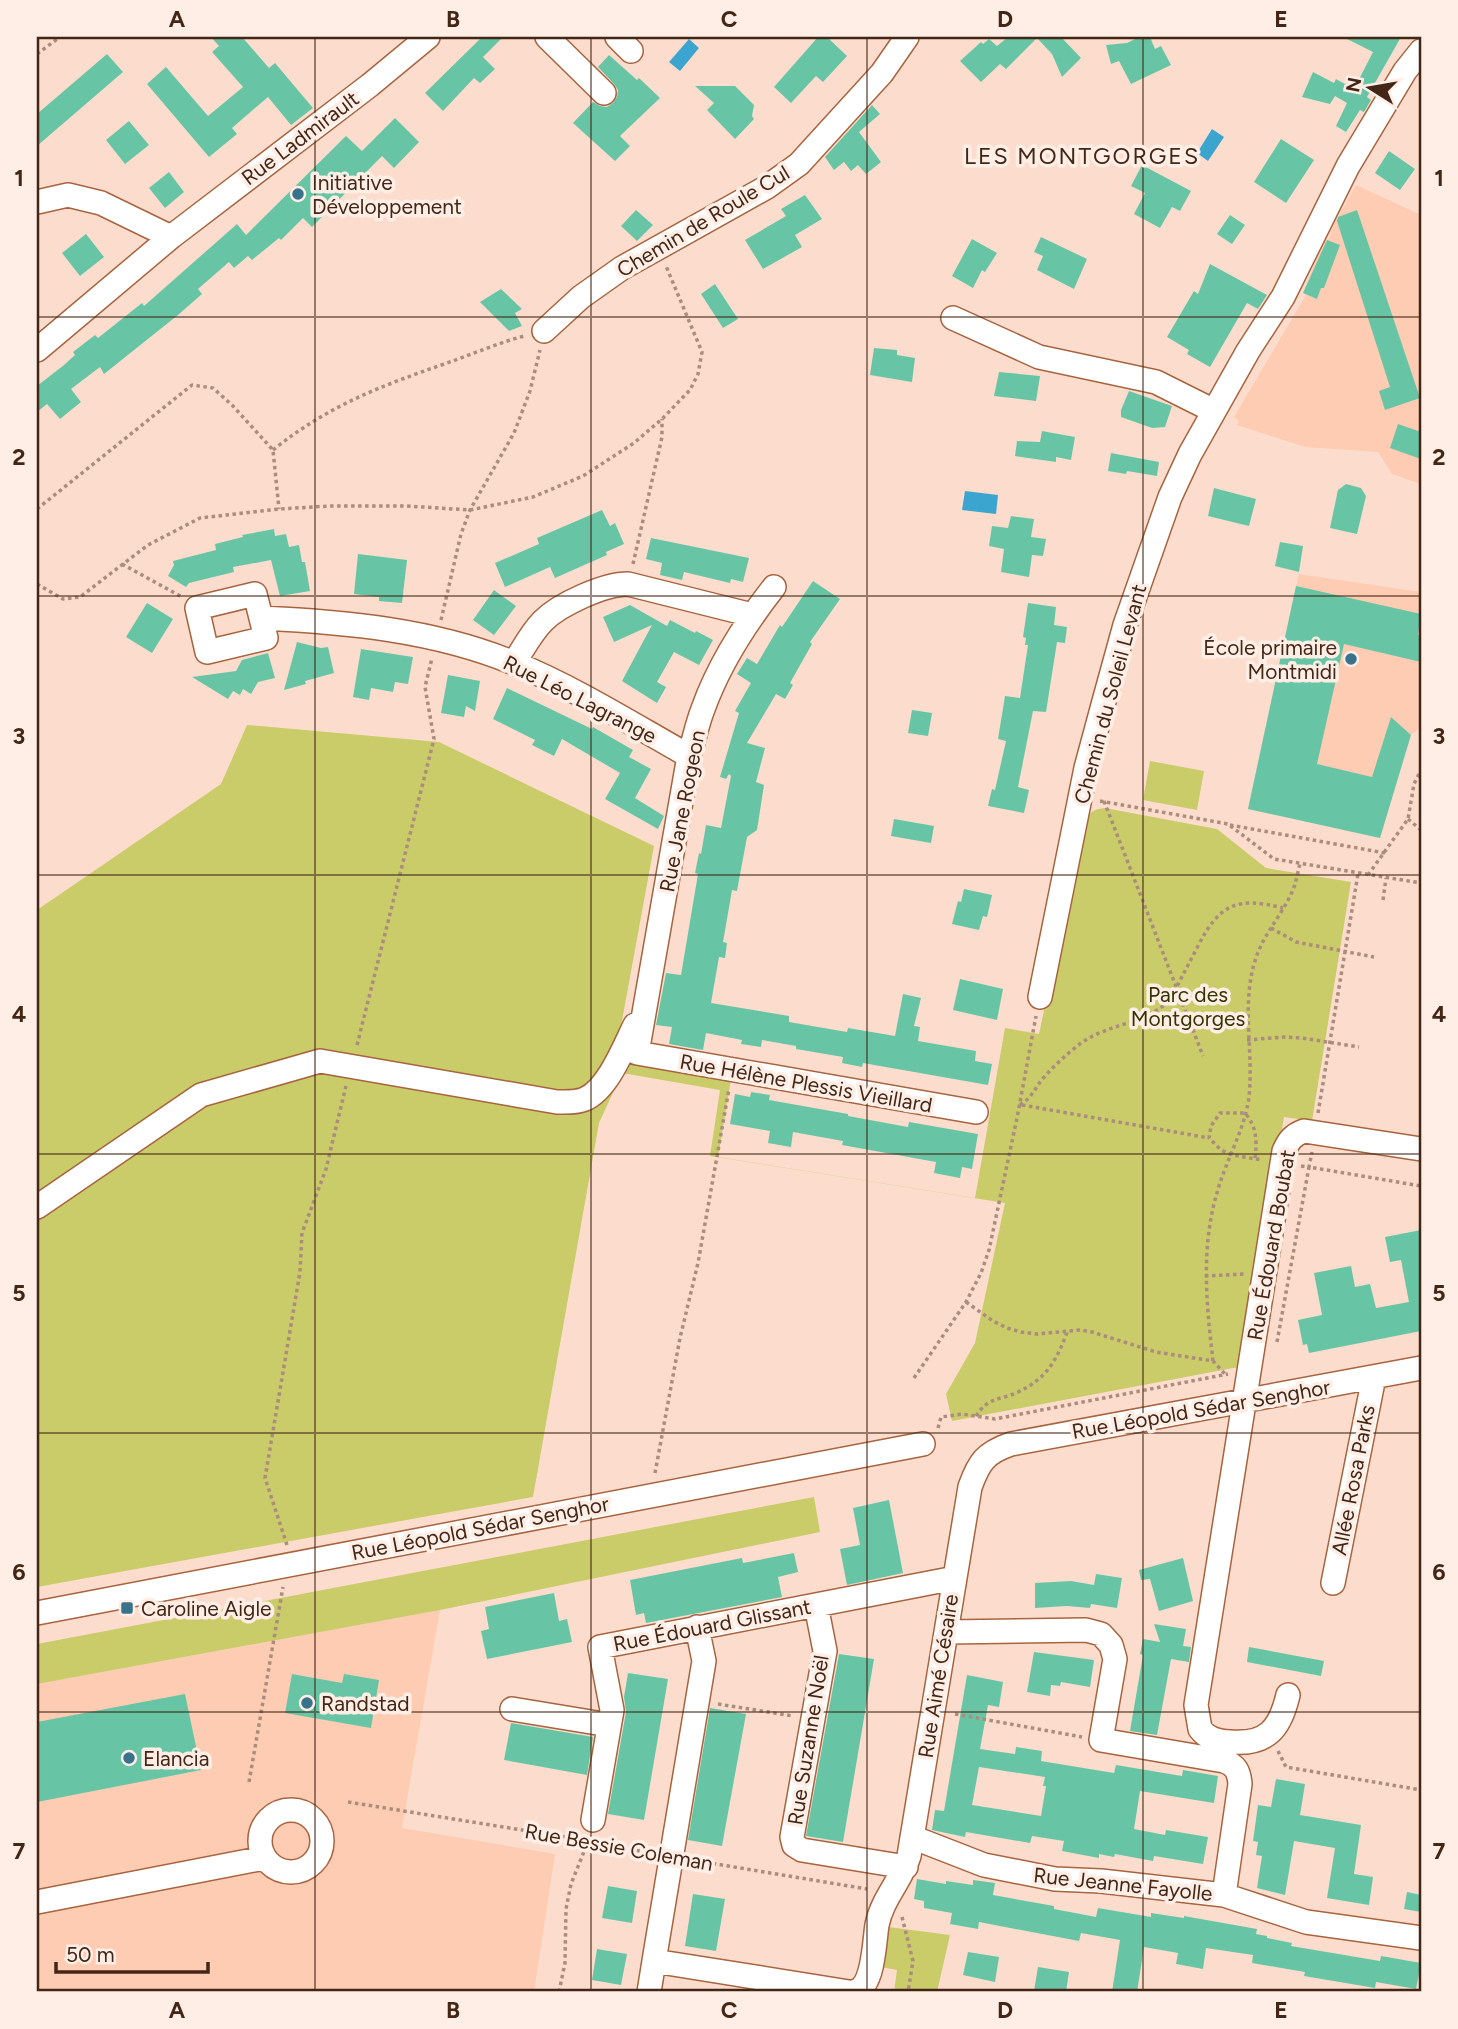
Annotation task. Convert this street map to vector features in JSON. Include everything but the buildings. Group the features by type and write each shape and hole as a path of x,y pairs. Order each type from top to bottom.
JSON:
{"street":[{"name":"Rue Ladmirault","path":"37,350 171,237 370,85 428,37"},
{"path":"547,37 604,93"},
{"name":"Chemin de Roule Cul","path":"544,331 581,297 622,268 767,187 799,164 882,73 907,37"},
{"name":"Chemin du Soleil Levant","path":"1040,997 1086,768 1125,625 1170,497 1214,411 1283,296 1348,166 1405,71 1421,51"},
{"path":"37,202 68,195 101,203 171,237"},
{"path":"953,318 1039,357 1156,382 1214,411"},
{"path":"514,663 533,632 558,609 617,584 628,584 752,615"},
{"name":"Rue Jane Rogeon","path":"637,1053 689,756 703,709 723,662 752,615 774,586"},
{"path":"255,594 261,618 266,638 207,652 197,608 255,594"},
{"name":"Rue Léo Lagrange","path":"261,618 324,621 383,628 481,651 576,692 689,756"},
{"path":"37,1207 201,1095 320,1061 557,1102 575,1102 598,1090 646,1005"},
{"name":"Rue Hélène Plessis Vieillard","path":"637,1053 976,1112"},
{"name":"Rue Édouard Boubat","path":"1244,1401 1284,1151 1288,1140 1304,1131 1421,1149"},
{"name":"Rue Léopold Sédar Senghor","path":"984,1458 996,1449 1011,1444 1421,1368"},
{"name":"Allée Rosa Parks","path":"1332,1583 1374,1377"},
{"path":"1244,1401 1196,1705 1200,1730 1213,1740 1248,1743 1269,1734 1279,1722 1288,1695"},
{"name":"Rue Léopold Sédar Senghor","path":"37,1614 873,1453 930,1438"},
{"name":"Rue Aimé Césaire","path":"851,1992 859,1991 869,1978 878,1923 890,1893 906,1867 970,1487 984,1458"},
{"name":"Rue Édouard Glissant","path":"591,1831 612,1710 600,1647 955,1578"},
{"name":"Rue Suzanne Noël","path":"816,1605 825,1651 792,1837 794,1845 802,1850 906,1867"},
{"path":"649,1992 704,1661 697,1627"},
{"path":"946,1632 1086,1630 1101,1634 1111,1645 1115,1660 1101,1740"},
{"path":"512,1709 609,1725"},
{"name":"Rue Jeanne Fayolle","path":"912,1837 984,1865 1055,1879 1101,1881 1224,1895 1240,1784 1237,1769 1224,1761 1101,1740"},
{"path":"37,1902 264,1858"},
{"path":"1224,1895 1306,1922 1421,1938"},
{"path":"654,1961 810,1989 851,1992"}],"path":[{"path":"37,54 60,37"},
{"path":"37,584 63,599 80,597 148,545 201,518 279,509 343,506 470,510 533,497 583,476 634,443 662,419 691,390 698,374 702,352 659,247"},
{"path":"249,1782 288,1548 265,1478 300,1272 302,1233 326,1168 434,739 425,687 461,534 470,510 514,433 530,391 544,331 522,336 349,400 320,416 273,450"},
{"path":"37,509 192,385 213,388 273,450 279,509"},
{"path":"628,584 662,437 662,419"},
{"path":"122,564 195,604 197,608"},
{"path":"1368,875 1408,819 1414,784 1421,770"},
{"path":"1080,797 1385,853"},
{"path":"1104,802 1203,1056"},
{"path":"1408,819 1421,830"},
{"path":"1228,824 1274,859 1421,883"},
{"path":"1213,1362 1205,1276 1207,1244 1220,1181 1232,1155 1249,1098 1247,1040 1251,981 1257,955 1295,886 1300,864"},
{"path":"1315,1132 1358,874"},
{"path":"1383,900 1386,878"},
{"path":"1020,1105 1030,1099 1042,1079 1084,1041 1161,1009 1169,1001 1209,925 1222,911 1249,902 1283,908"},
{"path":"1271,928 1296,942 1374,957"},
{"path":"914,1378 966,1303 989,1251 1040,997"},
{"path":"1247,1040 1302,1038 1359,1047"},
{"path":"651,1495 680,1338 698,1263 733,1070"},
{"path":"1020,1105 1209,1138 1221,1150 1232,1155"},
{"path":"1209,1138 1211,1126 1220,1113 1245,1113"},
{"path":"1245,1113 1252,1122 1257,1141 1255,1158"},
{"path":"1277,1343 1309,1167 1421,1186"},
{"path":"1205,1276 1245,1274"},
{"path":"966,1303 1000,1324 1021,1332 1092,1332 1156,1352 1213,1362 1225,1374"},
{"path":"976,1416 984,1405 992,1400 1016,1393 1041,1379 1057,1358 1068,1330"},
{"path":"930,1438 941,1417 962,1414 995,1419 1249,1370"},
{"path":"697,1701 813,1720"},
{"path":"933,1710 1101,1740"},
{"path":"1269,1734 1286,1767 1421,1790"},
{"name":"Rue Bessie Coleman","path":"348,1802 591,1831 671,1857 890,1893"},
{"path":"559,1992 565,1963 566,1909 570,1884 591,1831"},
{"path":"890,1893 903,1918 913,1961 908,1992"}],"shaded area":[{"path":"1356,185 1421,215 1421,484 1392,474 1378,452 1305,447 1237,425 1239,421 1234,417 1306,295 1303,293 1324,239 1328,240 1336,218"},
{"name":"École primaire Montmidi","path":"1299,574 1421,592 1421,727 1411,735 1380,838 1248,809"},
{"path":"440,1610 402,1828 555,1854 534,1992 37,1992 37,1684"}],"green space":[{"name":"Parc des Montgorges","path":"247,725 439,742 654,846 615,1059 731,1079 718,1157 975,1198 1005,1028 1039,1034 1085,819 1091,812 1105,808 1217,829 1266,868 1351,882 1312,1121 1284,1117 1244,1366 952,1421 946,1394 975,1343 1005,1203 710,1156 720,1090 622,1073 599,1123 533,1497 37,1587 37,910 221,784"},
{"path":"1150,761 1204,771 1197,810 1143,800"},
{"path":"814,1497 820,1532 440,1610 37,1684 37,1644"},
{"path":"888,1927 950,1935 937,1992 894,1992 897,1970 881,1967"}],"water":[{"path":"689,39 699,48 680,71 669,62"},
{"path":"1212,129 1224,137 1208,161 1197,153"},
{"path":"965,491 998,495 996,514 962,510"}],"place":[{"name":"Initiative Développement","path":"298,194"},
{"name":"École primaire Montmidi","path":"1351,659"},
{"name":"Caroline Aigle","path":"127,1608"},
{"name":"Randstad","path":"307,1703"},
{"name":"Elancia","path":"129,1758"}],"district":[{"name":"LES MONTGORGES","path":"1082,156"}]}
